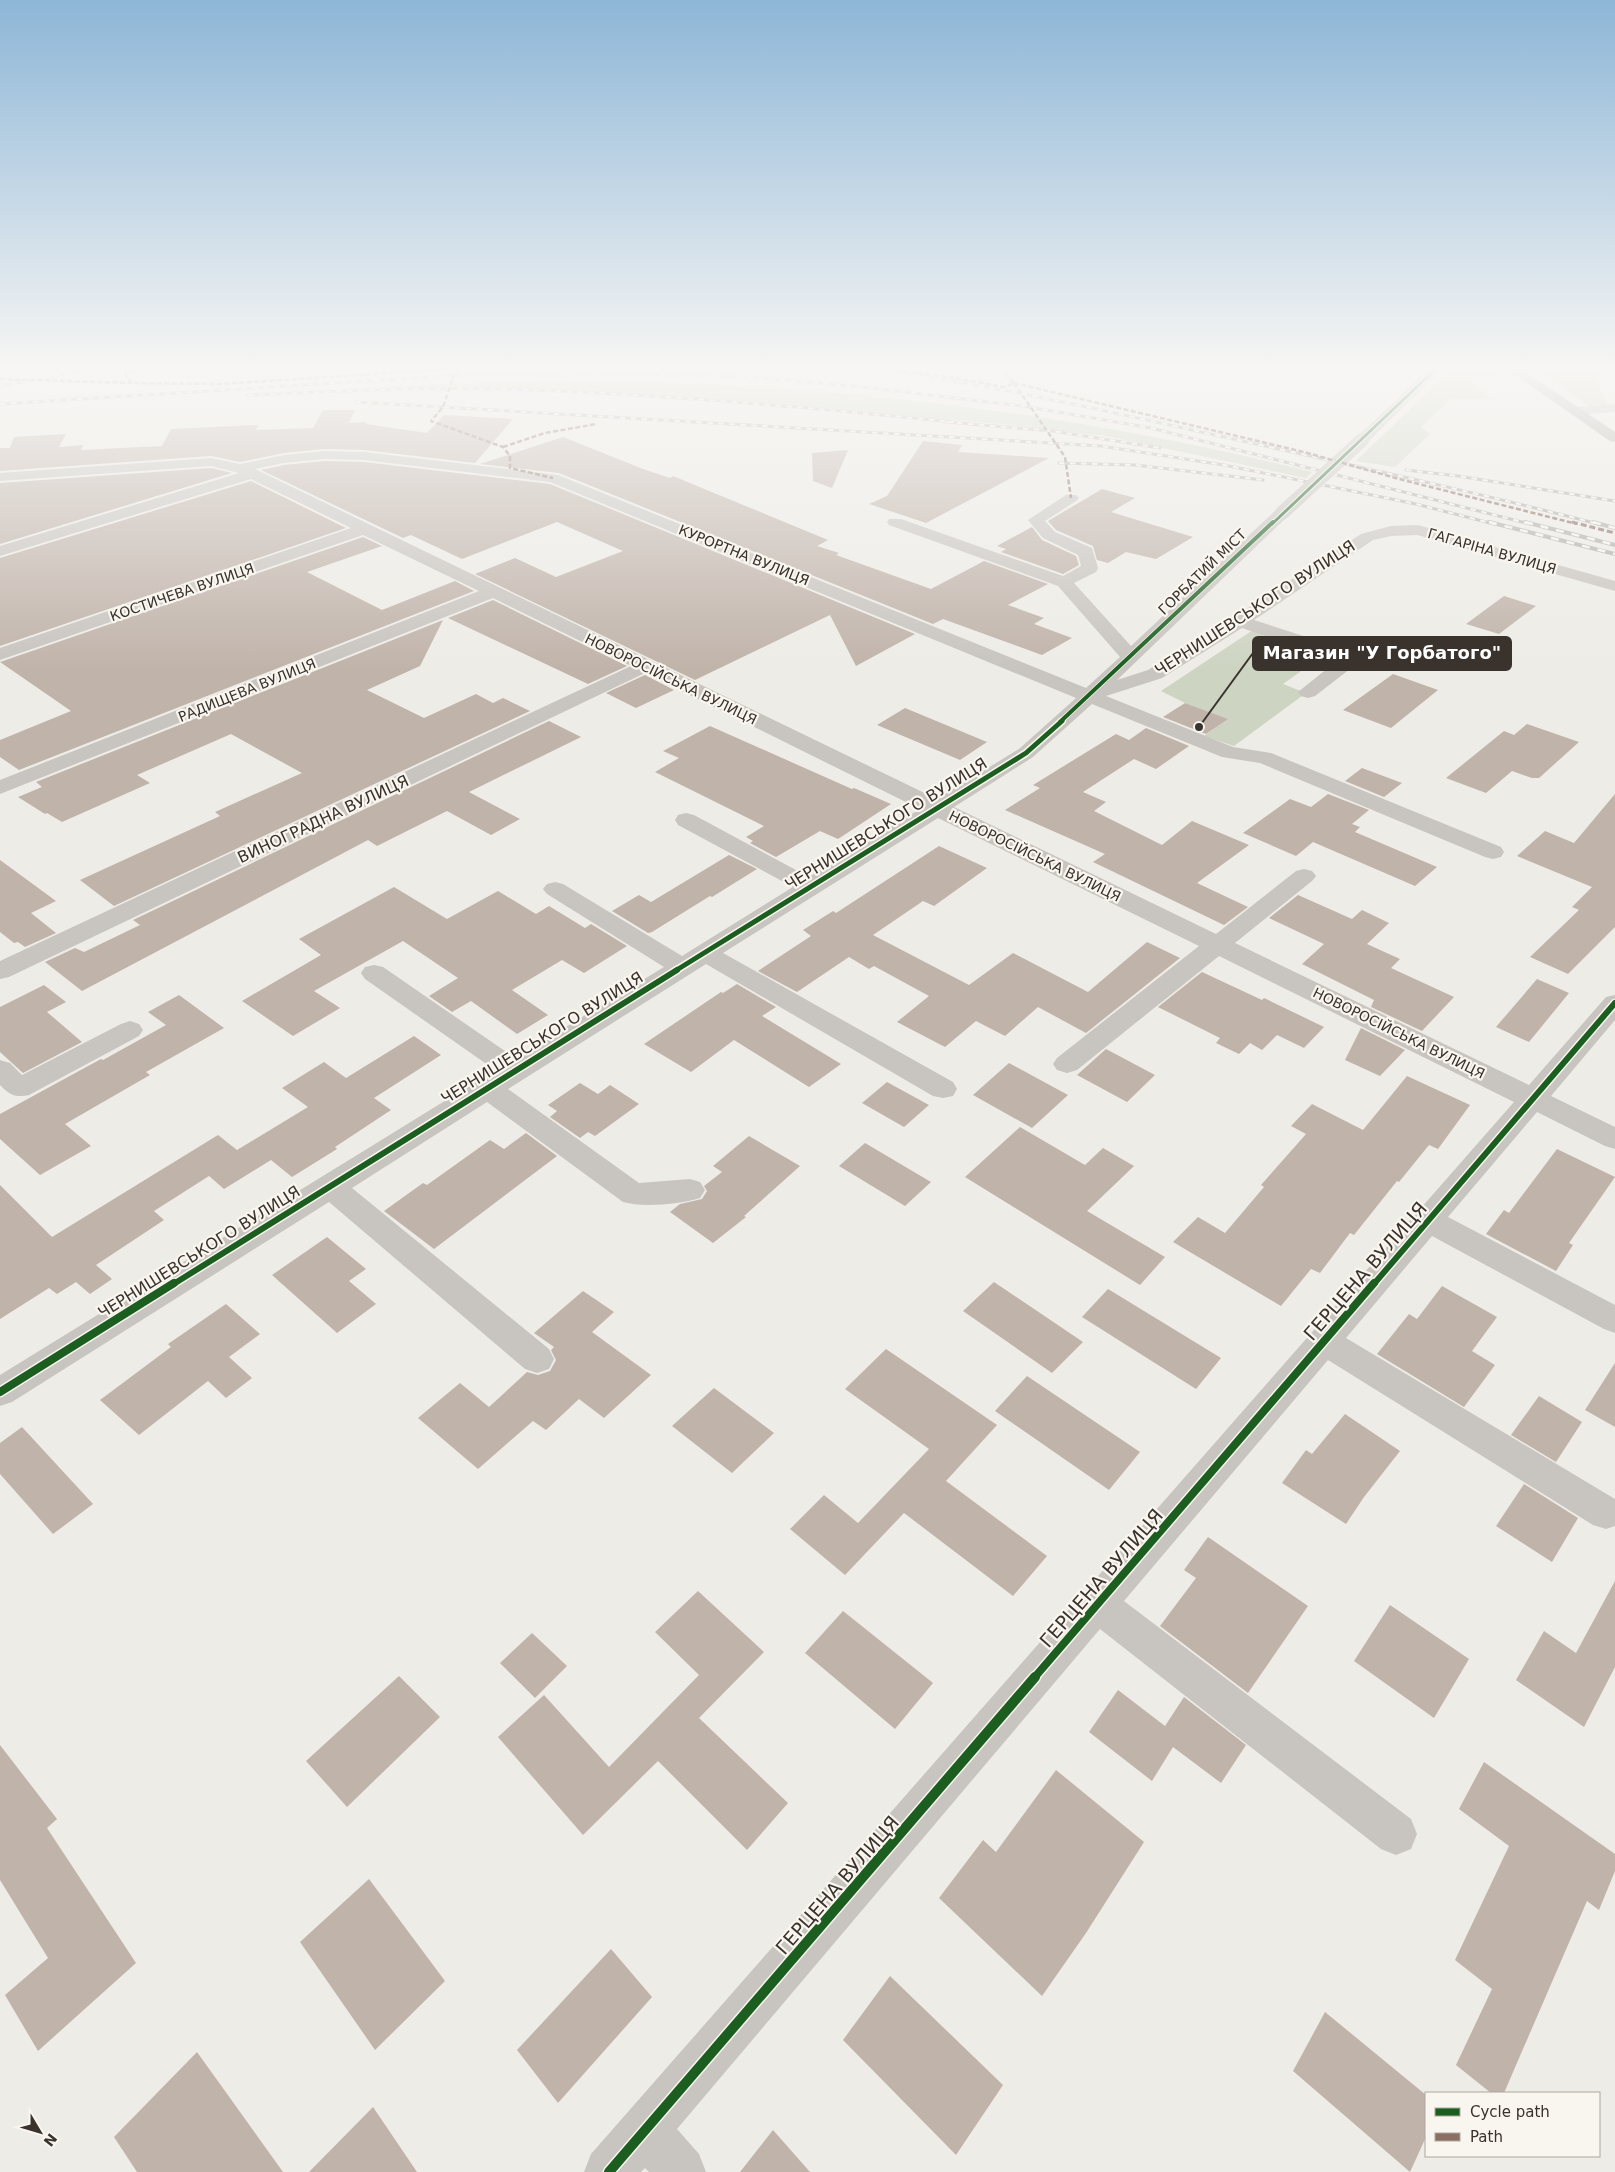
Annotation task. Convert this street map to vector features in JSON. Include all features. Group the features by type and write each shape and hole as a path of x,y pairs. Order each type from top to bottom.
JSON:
{"street":[{"name":"КУРОРТНА ВУЛИЦЯ","path":"0,477 150,466"},
{"name":"КУРОРТНА ВУЛИЦЯ","path":"228,466 246,471 262,466"},
{"name":"КУРОРТНА ВУЛИЦЯ","path":"453,466 553,478 1229,753 1264,757 1492,852"},
{"name":"ГОРБАТИЙ МІСТ","path":"1090,695 1333,466"},
{"name":"НОВОРОСІЙСЬКА ВУЛИЦЯ","path":"246,471 1615,1138"},
{"path":"0,551 246,471"},
{"path":"1064,582 1090,568 1086,552 1049,535 1036,520 1071,498"},
{"path":"895,522 1064,582 1130,657"},
{"name":"КОСТИЧЕВА ВУЛИЦЯ","path":"0,654 364,529"},
{"name":"ГАГАРІНА ВУЛИЦЯ","path":"1367,536 1392,531 1418,530 1615,586"},
{"name":"ЧЕРНИШЕВСЬКОГО ВУЛИЦЯ","path":"0,1392 1026,753 1090,695 1155,674 1240,621 1367,536"},
{"name":"РАДИЩЕВА ВУЛИЦЯ","path":"0,788 493,592"},
{"path":"1240,621 1352,658 1308,692"},
{"name":"ВИНОГРАДНА ВУЛИЦЯ","path":"0,971 646,666"},
{"path":"686,820 810,887"},
{"path":"1067,1064 1304,876"},
{"path":"555,890 682,967"},
{"path":"705,953 943,1089"},
{"path":"374,973 515,1071"},
{"name":"ГЕРЦЕНА ВУЛИЦЯ","path":"609,2172 1615,1003"},
{"path":"0,1069 19,1088 130,1030"},
{"path":"487,1088 634,1194 690,1190"},
{"path":"330,1186 537,1359"},
{"path":"1428,1220 1615,1320"},
{"path":"1324,1341 1606,1513"},
{"path":"1098,1604 1396,1834"},
{"path":"646,2130 681,2172"}],"green space":[{"path":"1251,466 1288,466 1312,472 1306,478"},
{"path":"1253,630 1325,654 1283,684 1306,693 1234,746 1204,736 1227,719 1185,703 1161,691"}],"building":[{"path":"0,466 65,466 0,471"},
{"path":"278,466 401,466 550,484 915,634 856,666 830,615 695,680 475,574 515,558 556,577 623,551 557,522 462,559 411,535 403,538 261,470"},
{"path":"501,466 636,466 670,478 673,476 828,540 817,546 839,553 836,555 931,589 984,561 1048,584 1008,605 1044,618 1034,624 1072,638 1042,655 943,619 933,624 559,473"},
{"path":"812,466 841,466 832,488 813,481"},
{"path":"906,466 1033,466 926,523 869,504 887,496"},
{"path":"211,468 232,473 0,544 0,483"},
{"path":"251,481 346,528 0,646 0,558"},
{"path":"1102,489 1135,498 1111,512 1193,537 1156,559 1126,552 1108,563 1097,560 1093,546 1056,530 1048,521"},
{"path":"1032,527 1042,540 1076,556 1079,565 1063,574 1001,552 1006,549 997,546"},
{"path":"363,537 382,546 307,572 382,610 455,581 474,591 19,770 0,757 0,740 71,711 0,662"},
{"path":"1504,596 1536,606 1499,634 1466,624"},
{"path":"493,600 627,666 588,684 448,618"},
{"path":"443,620 420,666 367,690 424,718 476,694 493,703 503,698 530,711 114,906 80,880 220,816 215,812 302,773 231,734 137,775 150,783 62,822 18,797 42,787 36,782"},
{"path":"1393,674 1438,690 1391,728 1343,710"},
{"path":"645,675 674,690 636,708 606,693"},
{"path":"1185,703 1228,719 1206,734 1163,717"},
{"path":"905,708 987,742 960,760 877,725"},
{"path":"549,721 581,737 469,792 520,819 491,835 447,811 377,846 368,840 82,991 45,962 75,948 84,952 140,925 133,920"},
{"path":"1527,724 1579,742 1539,778 1532,778 1512,771 1486,793 1446,778 1504,731 1514,735"},
{"path":"710,726 852,789 854,788 891,804 838,839 820,831 776,857 750,843 753,841 746,837 764,826 655,772 679,758 663,751"},
{"path":"1146,728 1189,746 1156,769 1134,759 1083,792 1106,802 1094,811 1162,845 1192,821 1249,845 1197,883 1248,907 1224,925 1093,862 1105,854 1005,810 1040,788 1033,785 1116,734 1129,740"},
{"path":"1362,768 1402,783 1384,797 1345,781"},
{"path":"1328,794 1369,810 1352,824 1360,827 1355,832 1437,867 1415,886 1313,842 1296,856 1243,833 1290,799 1311,807"},
{"path":"1615,794 1615,927 1568,974 1530,957 1579,910 1572,907 1592,887 1517,856 1545,831 1574,843"},
{"path":"939,846 987,868 934,906 923,901 873,935 969,985 1013,953 1088,992 1147,942 1180,958 1086,1033 1038,1007 1005,1036 976,1021 945,1047 897,1022 929,996 874,966 869,969 849,957 797,992 758,971 811,936 803,930 833,911 836,913"},
{"path":"729,855 757,869 652,932 648,933 612,911 639,895 651,902"},
{"path":"0,860 56,901 31,913 56,933 25,947 18,942 14,943 0,932"},
{"path":"394,887 447,919 498,891 536,914 549,906 585,928 591,924 627,946 584,973 562,960 512,990 548,1015 517,1034 471,1001 452,1012 429,996 458,978 403,941 314,991 340,1008 293,1036 242,1001 321,955 299,939"},
{"path":"1298,895 1352,919 1362,910 1389,923 1367,944 1400,959 1391,968 1454,997 1422,1031 1371,1007 1374,1000 1302,964 1324,944 1269,918"},
{"path":"1202,972 1262,1000 1264,998 1324,1027 1304,1048 1277,1035 1262,1050 1250,1043 1239,1054 1216,1043 1220,1038 1158,1007"},
{"path":"1537,979 1569,993 1529,1042 1496,1027"},
{"path":"737,984 776,1007 762,1016 841,1064 809,1087 734,1040 691,1072 644,1044 721,992 723,993"},
{"path":"44,985 66,1002 47,1012 82,1042 23,1073 0,1052 0,1007"},
{"path":"179,995 224,1028 146,1072 150,1075 65,1124 91,1146 40,1175 0,1139 0,1114 166,1025 148,1012"},
{"path":"1361,1028 1405,1050 1380,1076 1345,1060"},
{"path":"414,1036 441,1055 374,1098 391,1110 335,1147 337,1149 292,1177 271,1160 224,1189 209,1176 154,1211 164,1220 96,1265 112,1279 90,1294 76,1282 57,1294 49,1288 0,1319 0,1185 52,1237 218,1135 237,1150 308,1107 282,1088 324,1062 346,1078"},
{"path":"1106,1049 1155,1075 1127,1102 1077,1075"},
{"path":"1009,1063 1068,1095 1032,1128 973,1095"},
{"path":"1407,1076 1470,1105 1438,1149 1429,1145 1399,1182 1397,1181 1354,1235 1350,1233 1320,1273 1311,1269 1281,1306 1173,1242 1198,1217 1225,1233 1264,1187 1261,1185 1306,1134 1291,1126 1312,1104 1363,1130"},
{"path":"887,1082 929,1105 904,1127 862,1103"},
{"path":"580,1083 598,1094 610,1085 639,1104 595,1136 588,1132 580,1138 550,1117 557,1111 548,1105"},
{"path":"1020,1127 1085,1165 1103,1148 1134,1166 1087,1211 1165,1257 1140,1285 965,1177"},
{"path":"526,1133 557,1156 434,1249 384,1211 423,1183 427,1185 490,1140 504,1149"},
{"path":"749,1136 800,1166 744,1216 746,1217 713,1243 670,1212 680,1204 702,1199 707,1191 704,1186 722,1172 713,1166"},
{"path":"865,1143 931,1182 905,1206 839,1166"},
{"path":"1557,1149 1615,1177 1569,1243 1573,1245 1556,1271 1486,1234 1504,1210 1509,1213"},
{"path":"327,1237 366,1269 349,1281 376,1304 337,1333 272,1275"},
{"path":"994,1282 1083,1342 1052,1373 963,1311"},
{"path":"1442,1286 1497,1317 1472,1351 1495,1365 1464,1407 1377,1354 1409,1314 1417,1319"},
{"path":"1108,1289 1221,1358 1196,1389 1082,1317"},
{"path":"583,1291 614,1312 592,1332 651,1375 604,1418 579,1399 546,1430 533,1421 478,1469 418,1418 460,1383 489,1407 527,1372 538,1375 550,1371 556,1360 551,1350 554,1347 534,1333"},
{"path":"226,1304 260,1334 229,1357 252,1378 226,1398 208,1381 139,1435 100,1400 171,1347 168,1344"},
{"path":"886,1349 997,1425 946,1481 1047,1556 1013,1596 904,1513 845,1575 790,1529 824,1495 858,1523 929,1449 845,1389"},
{"path":"1615,1363 1615,1427 1585,1410"},
{"path":"1027,1376 1140,1452 1109,1490 995,1411"},
{"path":"714,1388 774,1433 732,1473 672,1426"},
{"path":"1539,1396 1582,1422 1556,1462 1511,1435"},
{"path":"1345,1414 1400,1451 1364,1497 1346,1524 1282,1483 1306,1450 1312,1454"},
{"path":"22,1427 93,1504 53,1534 0,1474 0,1443"},
{"path":"1524,1484 1578,1518 1552,1562 1496,1526"},
{"path":"1208,1537 1308,1606 1248,1693 1160,1626 1196,1578 1184,1570"},
{"path":"1615,1581 1615,1667 1584,1727 1516,1680 1544,1631 1576,1653"},
{"path":"698,1591 764,1652 699,1718 788,1803 747,1850 658,1761 583,1835 498,1737 544,1695 609,1767 699,1675 655,1632"},
{"path":"1390,1605 1469,1659 1434,1718 1354,1661"},
{"path":"843,1611 933,1683 895,1729 805,1653"},
{"path":"532,1633 567,1666 535,1698 500,1663"},
{"path":"399,1676 440,1717 347,1807 306,1761"},
{"path":"1118,1690 1165,1726 1184,1697 1246,1745 1221,1783 1173,1747 1152,1781 1089,1732"},
{"path":"0,1745 57,1819 47,1828 136,1963 38,2051 5,1995 48,1958 0,1880"},
{"path":"1484,1762 1615,1854 1615,1871 1599,1910 1587,1901 1504,2092 1490,2092 1456,2065 1492,1989 1455,1960 1509,1846 1459,1809"},
{"path":"1056,1770 1144,1842 1086,1933 1042,1996 939,1898 983,1840 996,1852"},
{"path":"369,1879 445,1981 375,2050 300,1942"},
{"path":"611,1949 652,1997 558,2103 517,2050"},
{"path":"890,1976 1003,2085 956,2155 843,2040"},
{"path":"1325,2012 1425,2094 1425,2139 1410,2172 1293,2071"},
{"path":"197,2052 283,2172 137,2172 114,2137"},
{"path":"373,2107 417,2172 309,2172"},
{"path":"773,2130 810,2172 740,2172"}],"railway":[{"path":"1147,466 1263,480"},
{"path":"1231,466 1416,504 1494,524"},
{"path":"1302,466 1530,524"},
{"path":"1354,466 1598,524"},
{"path":"1406,470 1458,476 1615,501"},
{"path":"1489,522 1615,554"},
{"path":"1525,522 1615,545"},
{"path":"1593,522 1615,528"}],"marked path":[{"path":"510,466 510,468 553,478"},
{"path":"1066,466 1071,498"},
{"path":"1355,466 1615,533"}],"cycle path":[{"path":"0,1392 1026,753 1332,466"},
{"path":"609,2172 1615,1003"}],"place":[{"name":"Магазин \"У Горбатого\"","path":"1199,727"}]}
